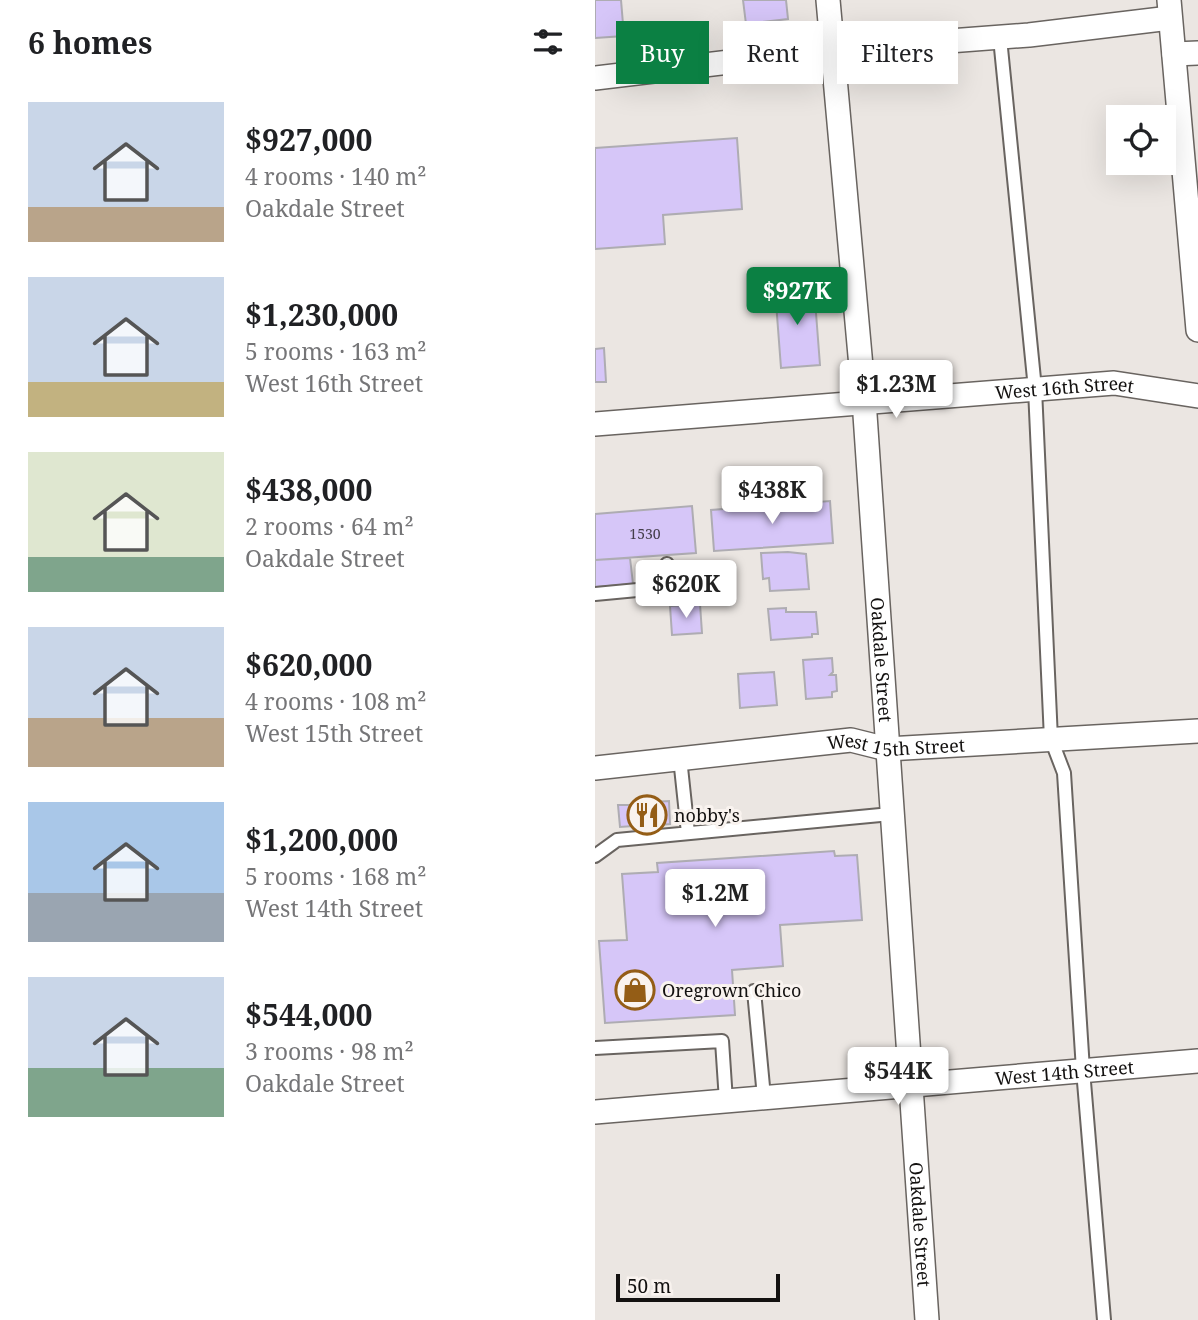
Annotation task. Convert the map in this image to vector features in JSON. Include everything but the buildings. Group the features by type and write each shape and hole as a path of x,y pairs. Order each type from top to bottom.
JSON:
{"street":[{"name":"Oakdale Street","path":"828,0 865,400 908,1084 927,1320"},
{"path":"595,78 831,50 1000,38 1169,9 1195,271 1198,330"},
{"path":"1174,54 1198,53"},
{"name":"West 16th Street","path":"595,424 865,400 1114,383 1198,397"},
{"name":"West 15th Street","path":"595,768 851,740 887,749 1198,731"},
{"name":"West 14th Street","path":"595,1112 1198,1061"}],"lane":[{"path":"1000,38 1035,389 1051,739 1065,773 1083,1070 1104,1320"},
{"path":"595,594 669,587 667,564"},
{"path":"680,758 688,833"},
{"path":"595,856 617,839 891,814"},
{"path":"754,991 764,1097"},
{"path":"595,1048 722,1041 726,1101"}],"place":[{"name":"nobby's","path":"647,815"},
{"name":"Oregrown Chico","path":"635,990"}]}
